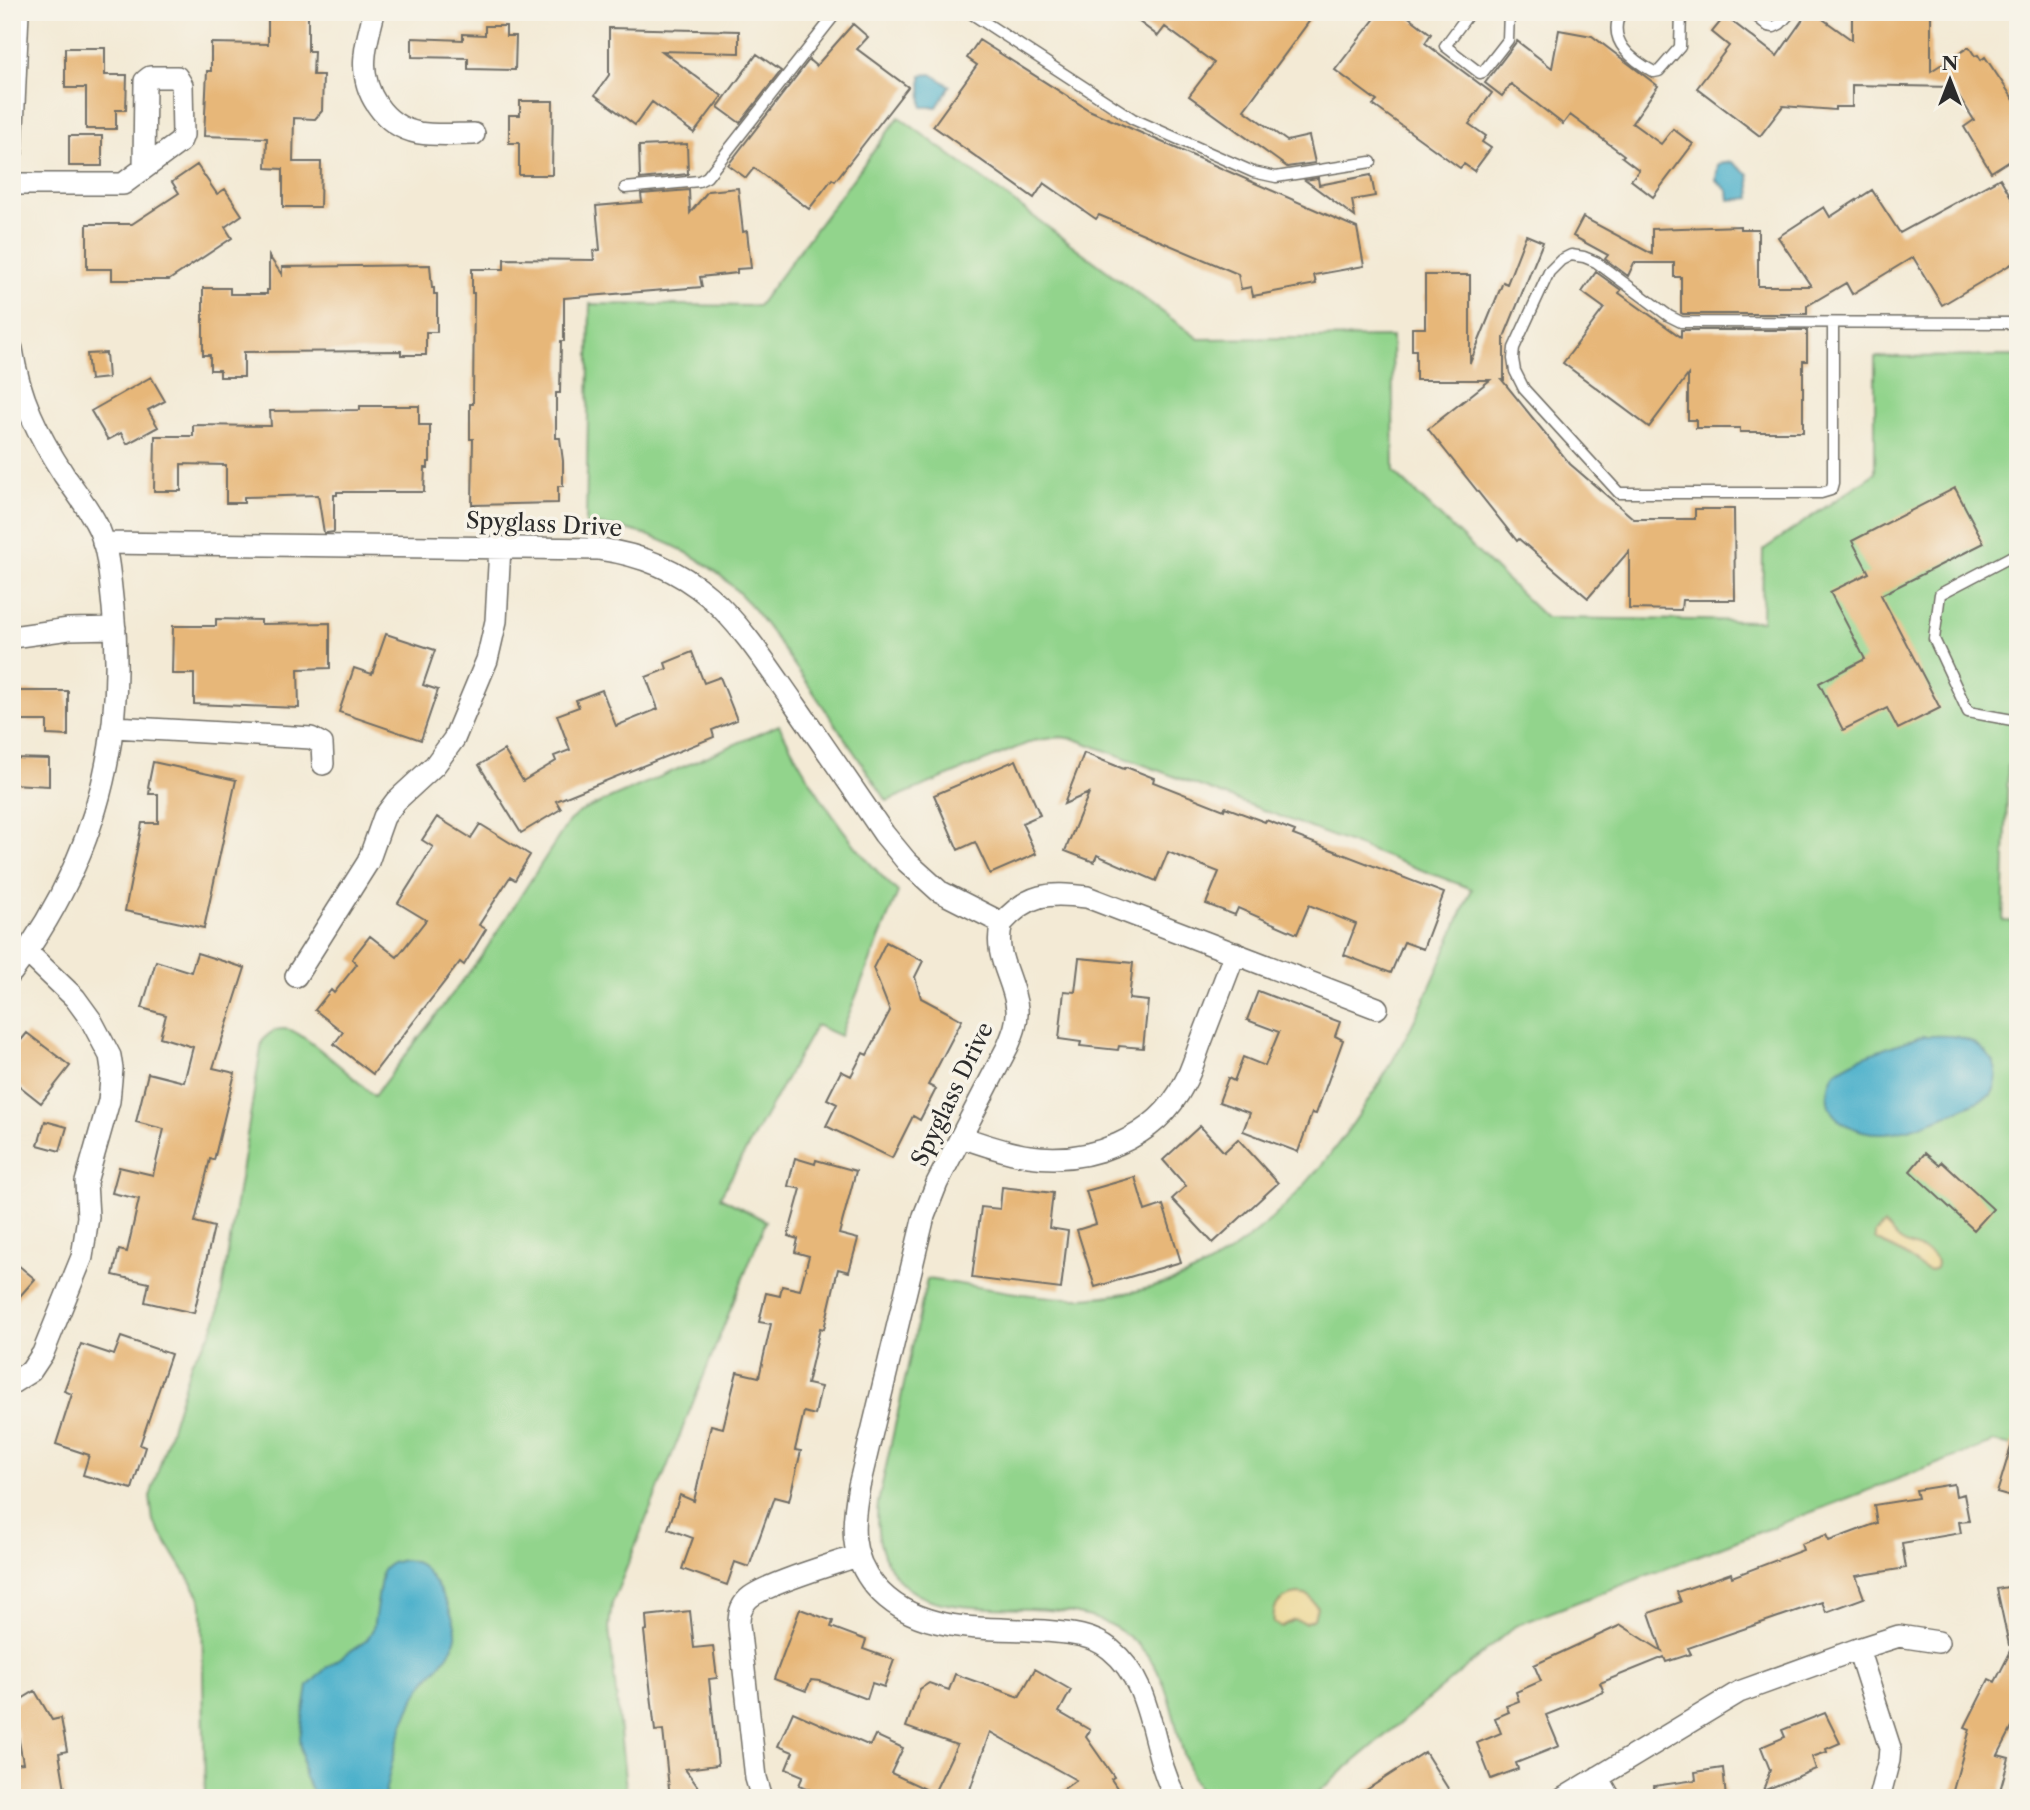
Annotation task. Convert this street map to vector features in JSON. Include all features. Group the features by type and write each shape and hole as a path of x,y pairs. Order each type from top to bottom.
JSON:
{"street":[{"path":"12,151 18,12"},
{"path":"374,12 364,63 367,84 376,105 390,120 417,132 474,134"},
{"path":"12,184 123,184 144,168"},
{"path":"12,349 24,401 33,423 97,526 103,542 115,628 114,727 102,788 83,847 56,905 12,972"},
{"name":"Spyglass Drive","path":"103,542 599,548 620,551 661,565 701,589 742,628 884,834 907,862 939,891 1002,923 999,946 1015,1000 1016,1022 1008,1046 937,1183 920,1232 855,1506 853,1541 857,1556 872,1583 884,1597 914,1617 942,1624 1073,1633 1107,1647 1118,1657 1140,1688 1162,1765 1176,1798"},
{"path":"296,976 368,862 384,817 396,801 441,759 458,730 478,686 491,645 499,591 500,547"},
{"path":"12,637 69,629 115,628"},
{"path":"114,727 312,738 322,744 323,764"},
{"path":"1002,923 1022,904 1034,898 1052,895 1087,897 1377,1008"},
{"path":"12,1383 31,1371 38,1362 82,1257 88,1217 86,1182 112,1085 110,1056 92,1020 75,998 27,952"},
{"path":"961,1137 1028,1156 1052,1158 1101,1151 1126,1141 1145,1129 1162,1115 1185,1082 1234,953"},
{"path":"762,1798 756,1778 739,1625 741,1608 754,1594 762,1590 857,1556"},
{"path":"1564,1798 1739,1692 1899,1636 1938,1642"},
{"path":"1858,1649 1890,1748 1879,1798"},
{"path":"1598,1777 1611,1798"}],"lane":[{"path":"625,188 699,181 706,177 837,12"},
{"path":"969,12 1133,119 1259,174 1276,177 1371,162"},
{"path":"1471,12 1445,44 1480,73 1508,40 1508,12"},
{"path":"1621,12 1617,25 1620,46 1654,72 1660,72 1679,49 1681,12"},
{"path":"1751,12 1774,27 1791,12"},
{"path":"1833,323 1833,483 1831,490 1821,493 1621,494 1524,388 1513,365 1514,348 1546,276 1571,255 1596,262 1681,322 2018,323"},
{"path":"2018,553 1940,594 1934,639 1968,712 2018,721"}],"green space":[{"path":"899,117 1199,339 1392,337 1394,472 1546,618 1762,621 1763,550 1875,473 1875,357 2018,356 2018,762 2008,766 2003,921 2018,922 2018,1447 1994,1442 1515,1626 1311,1798 1202,1798 1186,1761 1170,1702 1159,1674 1141,1648 1108,1624 1062,1611 965,1607 942,1603 910,1590 898,1579 889,1567 879,1537 878,1503 927,1279 1034,1295 1096,1297 1122,1294 1175,1280 1199,1270 1234,1249 1267,1223 1298,1192 1327,1158 1379,1084 1419,1011 1472,889 1075,739 1060,737 1033,741 887,801 771,631 750,604 726,581 691,555 651,536 608,526 586,525 590,304 758,306"},
{"path":"779,725 831,814 863,855 898,892 840,1036 816,1025 720,1197 766,1221 612,1604 609,1627 627,1798 205,1798 202,1606 200,1597 153,1521 150,1497 192,1360 210,1335 218,1315 262,1042 267,1035 277,1030 290,1030 308,1040 374,1096 483,954 569,821 593,806"}],"sand":[{"path":"1884,1225 1902,1242 1931,1254 1937,1262 1936,1268 1929,1271 1875,1239 1875,1233"},
{"path":"1288,1596 1309,1596 1317,1607 1314,1619 1305,1623 1294,1620 1281,1627 1274,1623 1276,1606"}],"water":[{"path":"932,74 950,86 937,107 922,107 921,75"},
{"path":"1732,162 1749,175 1751,198 1729,200 1728,191 1716,180 1718,164"},
{"path":"1924,1036 1958,1037 1985,1051 1995,1067 1995,1085 1991,1095 1939,1119 1898,1131 1875,1133 1855,1129 1838,1119 1828,1103 1829,1085 1835,1073 1863,1057"},
{"path":"405,1560 420,1565 438,1587 456,1628 454,1643 447,1657 423,1685 409,1711 398,1740 384,1798 317,1798 304,1776 300,1738 308,1686 327,1667 367,1640 373,1629 382,1572 392,1563"}],"building":[{"path":"268,12 308,12 308,51 314,51 313,75 323,75 322,111 315,119 294,118 293,162 321,162 320,207 283,207 283,169 266,168 267,138 204,136 207,71 211,71 211,43 268,44"},
{"path":"1126,12 1316,12 1244,110 1287,141 1309,136 1315,163 1287,167 1189,96 1214,63 1165,27 1158,36"},
{"path":"1380,12 1402,12 1431,34 1425,43 1492,93 1469,124 1486,136 1482,142 1491,148 1474,171 1464,164 1460,168 1373,105 1377,101 1335,70"},
{"path":"1808,12 1813,12 1852,40 1852,12 1931,12 1931,71 1969,47 1981,60 1985,57 2018,106 2018,155 1991,172 1964,127 1974,120 1953,87 1852,85 1852,107 1835,107 1835,110 1783,106 1760,136 1697,88 1729,46 1712,32 1725,16 1777,56"},
{"path":"853,24 868,37 857,49 908,87 835,181 832,179 809,209 754,168 746,178 728,165 809,60 816,66"},
{"path":"485,26 506,26 506,36 516,36 515,70 468,69 468,58 412,57 412,38 463,40 463,34 485,35"},
{"path":"609,28 739,31 739,53 662,51 722,96 694,133 652,102 635,125 595,95 609,75"},
{"path":"1559,30 1592,36 1658,86 1632,123 1661,144 1673,129 1693,144 1653,197 1631,180 1639,170 1622,157 1624,155 1570,115 1563,124 1511,84 1502,96 1485,83 1517,41 1552,68"},
{"path":"979,40 1089,110 1357,228 1364,266 1314,275 1316,284 1253,296 1251,287 1241,289 1238,274 1099,215 1096,219 1044,183 1034,198 933,126 977,65 967,58"},
{"path":"65,48 105,48 105,75 127,75 126,110 116,110 116,129 86,129 86,88 65,88"},
{"path":"757,54 781,71 740,123 718,107"},
{"path":"520,101 553,101 552,175 519,175 519,143 509,143 509,115 520,115"},
{"path":"69,136 102,136 102,166 69,166"},
{"path":"687,144 688,174 640,179 639,146"},
{"path":"197,165 217,194 225,189 242,215 225,227 232,238 169,280 112,280 112,269 87,269 87,224 132,224 179,193 172,182"},
{"path":"1371,175 1375,196 1352,200 1355,217 1305,180 1318,178 1319,185"},
{"path":"2000,178 2018,209 2018,260 1942,305 1913,257 1852,294 1846,283 1807,306 1807,314 1683,314 1681,277 1674,277 1674,263 1634,263 1628,276 1605,259 1608,255 1573,236 1583,217 1652,254 1652,229 1740,226 1740,229 1758,229 1758,286 1811,286 1778,237 1824,207 1830,217 1872,190 1900,233"},
{"path":"738,188 743,232 747,231 751,268 737,269 737,273 700,277 702,287 564,298 560,393 556,393 556,438 560,438 563,461 563,486 558,486 558,503 472,505 472,269 504,269 504,259 594,260 593,251 600,250 596,206 642,202 641,194 689,190 690,213 708,191"},
{"path":"1526,235 1543,242 1504,337 1502,380 1570,464 1634,519 1695,519 1695,509 1734,509 1735,600 1682,600 1681,610 1629,609 1629,551 1588,598 1519,539 1517,541 1428,429 1490,380 1416,380 1416,350 1412,350 1412,328 1425,328 1425,275 1470,275 1470,363 1503,282 1507,284"},
{"path":"269,256 282,275 282,267 430,265 432,288 434,294 437,294 437,332 426,332 426,355 401,355 401,351 244,352 244,377 220,377 220,370 210,370 210,355 203,355 203,288 230,288 230,294 267,294"},
{"path":"1596,272 1621,290 1619,293 1681,337 1681,330 1807,330 1807,361 1803,361 1803,432 1740,432 1740,428 1696,428 1696,420 1688,420 1688,375 1649,427 1563,363 1604,308 1582,292"},
{"path":"106,353 108,378 90,380 87,354"},
{"path":"151,377 165,401 148,410 158,427 127,444 121,433 108,440 91,411"},
{"path":"360,406 419,406 419,425 430,425 430,462 428,468 425,468 424,492 337,492 337,495 334,495 334,532 324,533 318,495 244,497 244,503 226,503 226,465 181,464 181,491 154,491 155,436 193,436 193,425 271,426 270,411 360,410"},
{"path":"1955,488 1984,543 1881,595 1940,708 1898,729 1887,708 1843,730 1819,683 1865,659 1830,592 1869,573 1852,541"},
{"path":"216,619 261,620 261,624 330,623 330,668 298,669 299,708 194,704 194,674 172,674 173,626 216,626"},
{"path":"386,634 435,650 423,685 438,690 421,740 339,712 354,668 372,674"},
{"path":"692,652 704,683 720,677 737,720 712,730 714,737 556,801 561,809 521,833 479,765 504,750 523,781 556,761 554,756 570,750 557,715 579,707 576,700 602,690 616,726 658,709 646,677 667,669 665,663"},
{"path":"12,691 68,691 68,736 47,735 47,721 12,721"},
{"path":"1084,753 1154,778 1153,782 1224,810 1225,807 1295,831 1293,835 1444,893 1423,949 1404,942 1391,973 1344,955 1356,924 1309,905 1297,934 1238,908 1235,915 1206,904 1219,872 1168,852 1156,881 1097,855 1094,862 1065,851 1089,793 1064,804"},
{"path":"12,758 49,759 49,786 12,784"},
{"path":"1016,760 1040,815 1022,823 1036,854 990,874 975,842 958,850 934,795"},
{"path":"153,762 236,780 204,928 125,911 142,823 158,823 158,794 149,794 148,787"},
{"path":"437,817 471,838 480,824 530,855 515,880 510,877 479,925 486,929 464,965 460,962 373,1074 334,1044 343,1032 315,1010 331,990 334,993 357,964 352,959 370,936 397,957 426,920 398,903 433,847 422,840"},
{"path":"886,942 923,961 915,977 921,998 962,1020 928,1085 936,1089 920,1120 913,1116 892,1158 826,1126 837,1104 827,1099 841,1071 851,1076 863,1053 867,1055 890,1011 873,968"},
{"path":"197,953 245,968 213,1068 235,1073 214,1160 210,1159 195,1222 214,1227 194,1313 145,1302 149,1283 113,1275 119,1250 127,1252 139,1199 112,1193 119,1167 153,1175 164,1129 136,1122 148,1073 184,1082 193,1047 160,1037 166,1015 142,1008 156,961 191,972"},
{"path":"1079,958 1133,963 1129,999 1148,1001 1143,1048 1119,1046 1118,1050 1080,1046 1081,1042 1059,1039 1064,991 1075,992"},
{"path":"1258,991 1340,1022 1335,1036 1343,1040 1316,1114 1312,1113 1298,1152 1243,1131 1250,1113 1219,1102 1228,1078 1234,1081 1243,1057 1265,1066 1279,1032 1247,1020"},
{"path":"27,1033 70,1066 41,1103 12,1080 12,1051"},
{"path":"45,1121 67,1127 60,1151 38,1145"},
{"path":"1200,1126 1224,1152 1238,1139 1278,1183 1213,1243 1172,1199 1186,1186 1163,1160"},
{"path":"1925,1153 1939,1165 1942,1162 1993,1209 1974,1230 1910,1171"},
{"path":"795,1158 815,1164 816,1160 856,1171 839,1234 858,1239 849,1272 838,1269 824,1329 820,1328 807,1384 821,1387 815,1415 804,1412 795,1450 801,1451 789,1501 774,1497 749,1567 735,1562 727,1585 682,1569 693,1538 668,1529 680,1495 694,1501 711,1425 723,1428 737,1372 759,1377 771,1324 759,1322 766,1293 780,1296 782,1286 800,1290 809,1256 795,1252 798,1239 788,1236 801,1189 788,1186"},
{"path":"1135,1177 1145,1211 1163,1205 1181,1262 1095,1287 1077,1230 1096,1224 1086,1191"},
{"path":"1002,1187 1053,1193 1049,1228 1068,1231 1061,1289 972,1278 981,1207 1000,1209"},
{"path":"12,1260 35,1279 12,1305"},
{"path":"121,1337 171,1354 140,1445 145,1447 132,1489 83,1475 89,1455 56,1444 72,1394 64,1391 81,1344 114,1355"},
{"path":"2013,1440 2018,1441 2018,1499 1997,1493"},
{"path":"1954,1484 1956,1496 1964,1494 1969,1521 1959,1522 1961,1533 1902,1543 1906,1568 1856,1576 1864,1598 1826,1612 1822,1602 1688,1648 1691,1654 1666,1662 1664,1657 1600,1683 1604,1692 1546,1715 1559,1746 1516,1763 1518,1769 1491,1779 1477,1743 1501,1733 1495,1718 1509,1712 1506,1706 1519,1701 1516,1692 1541,1681 1534,1665 1621,1625 1662,1651 1649,1613 1681,1602 1677,1592 1731,1573 1732,1577 1803,1550 1801,1544 1826,1535 1829,1541 1877,1523 1874,1505 1918,1498 1916,1490"},
{"path":"2018,1585 2018,1716 1998,1755 2009,1758 1998,1798 1951,1798 1970,1729 1965,1727 1989,1679 1995,1682 2014,1645 2009,1645 1997,1589"},
{"path":"800,1609 833,1621 831,1627 866,1640 863,1649 894,1660 884,1687 872,1683 867,1699 820,1681 811,1680 806,1691 774,1679"},
{"path":"690,1611 694,1648 713,1646 717,1678 709,1679 718,1765 685,1769 706,1798 670,1798 663,1730 655,1731 644,1631 647,1630 646,1616"},
{"path":"1035,1669 1071,1690 1059,1712 1090,1730 1086,1737 1114,1777 1111,1779 1124,1798 1051,1798 1076,1780 990,1732 967,1798 830,1798 799,1785 803,1776 786,1769 793,1752 778,1746 793,1712 870,1746 875,1735 903,1748 891,1773 934,1793 957,1745 906,1727 920,1689 929,1683 949,1690 955,1674 1019,1697"},
{"path":"35,1691 52,1720 61,1718 67,1751 59,1753 66,1795 12,1798 12,1764 23,1763 17,1730 12,1722 12,1705"},
{"path":"1825,1713 1840,1743 1826,1749 1827,1752 1812,1757 1816,1769 1763,1791 1770,1770 1761,1747 1785,1737 1782,1730"},
{"path":"1425,1752 1454,1798 1354,1798"},
{"path":"1723,1768 1726,1798 1655,1798 1654,1786 1696,1780 1695,1772"}]}
